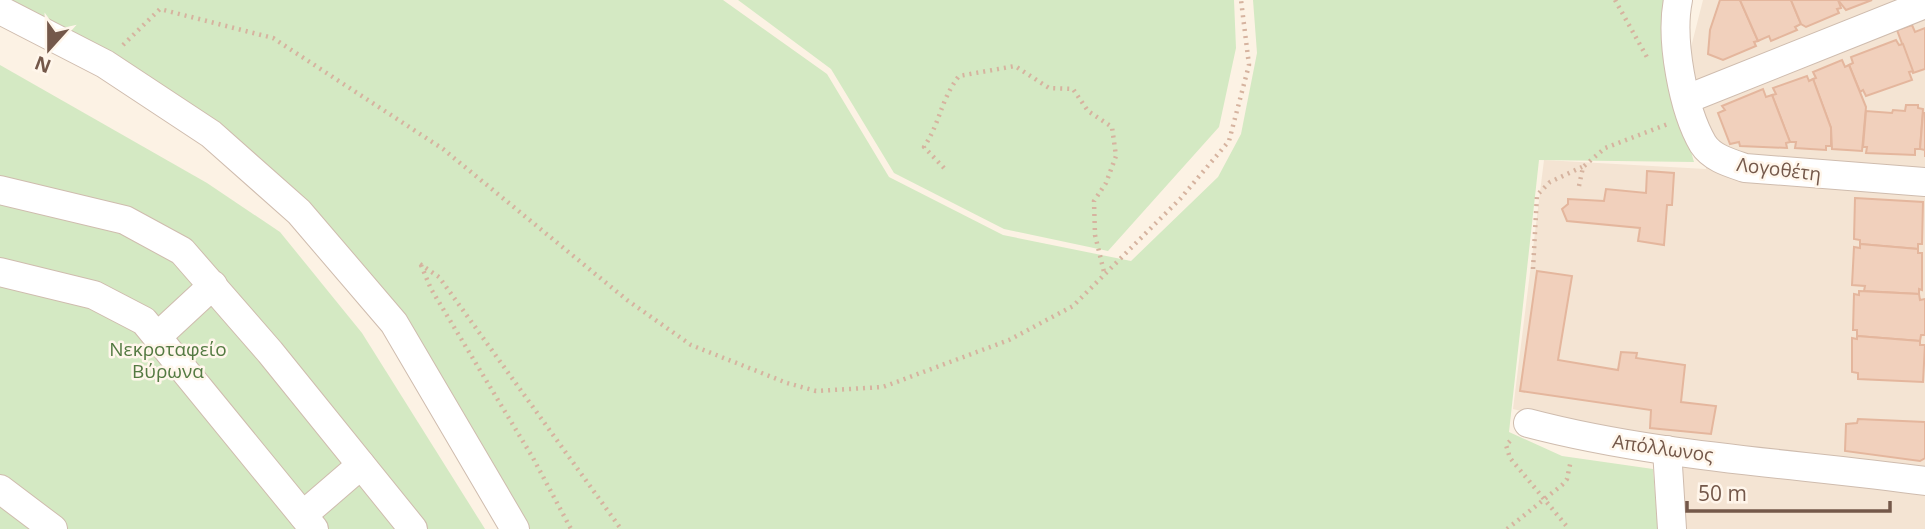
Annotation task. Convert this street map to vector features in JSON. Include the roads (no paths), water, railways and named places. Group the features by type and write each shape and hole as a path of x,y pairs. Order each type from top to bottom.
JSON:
{"street":[{"name":"Λογοθέτη","path":"1678,0 1675,39 1690,107 1704,146 1722,160 1745,168 1925,182"},
{"path":"1690,107 1925,4"},
{"path":"0,10 105,64 211,134 299,212 394,323 515,529"},
{"path":"0,190 125,220 182,251 213,285 413,529"},
{"path":"0,272 94,295 134,315 158,336 308,522 361,465"},
{"path":"158,336 213,285"},
{"name":"Απόλλωνος","path":"1528,423 1576,436 1667,450 1925,481"},
{"path":"1667,450 1672,529"},
{"path":"0,489 53,529"}],"park label":[{"name":"Νεκροταφείο Βύρωνα","path":"168,360"}]}
